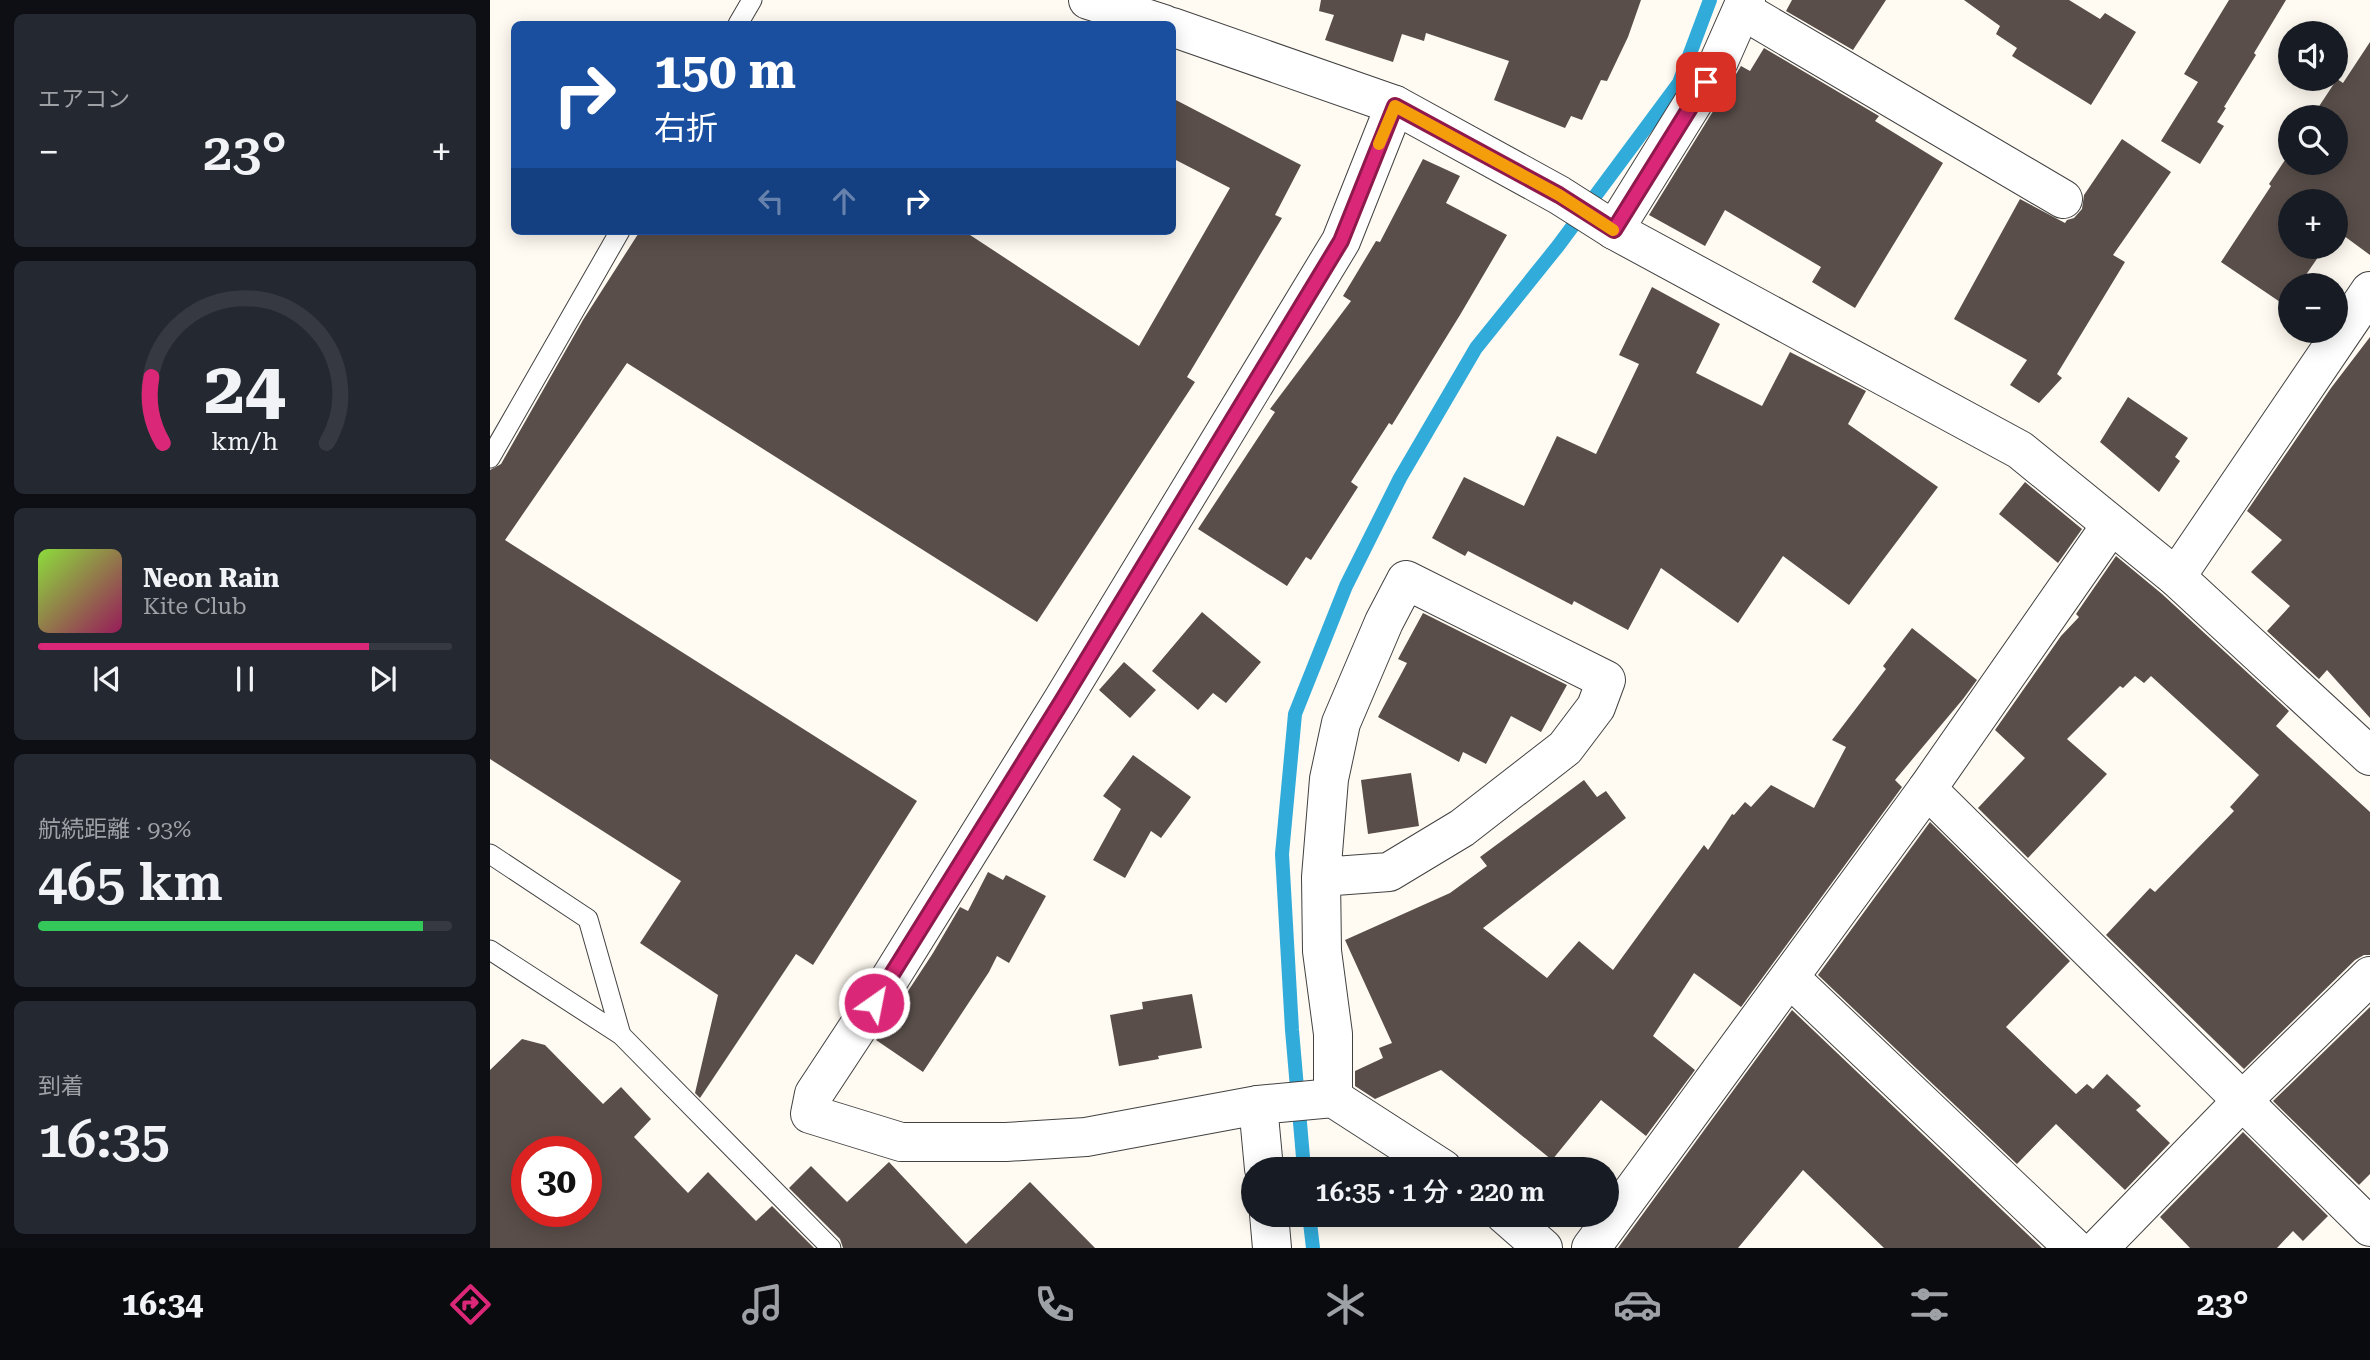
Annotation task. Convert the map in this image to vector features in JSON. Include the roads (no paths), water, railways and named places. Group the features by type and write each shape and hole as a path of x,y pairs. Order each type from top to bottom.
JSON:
{"street":[{"path":"1088,0 1154,21"},
{"path":"1606,225 1719,61 1744,5 2063,199"},
{"path":"1176,28 1395,106 1559,195 1606,225 2020,450 2176,577 2370,756"},
{"path":"1395,106 1341,241 1062,701 889,980 814,1094 810,1114 901,1142 1006,1142 1086,1137 1258,1105 1333,1098 1424,1157"},
{"path":"2176,577 2370,291"},
{"path":"1591,1248 1927,789 2111,525"},
{"path":"1321,877 1389,872 1462,828 1565,748 1596,707 1606,680 1406,580 1384,622 1341,723 1329,779 1321,877 1322,951 1333,1034 1333,1098"},
{"path":"1927,789 2370,1227"},
{"path":"2099,1248 2243,1100 2370,976"},
{"path":"1790,978 2074,1248"},
{"path":"1258,1105 1263,1157"},
{"path":"1270,1227 1272,1248"},
{"path":"1519,1227 1542,1248"}],"lane":[{"path":"740,21 752,0"},
{"path":"490,458 618,235"},
{"path":"490,853 588,919 621,1035"},
{"path":"490,950 621,1035 831,1248"}],"waterway":[{"path":"1303,1157 1292,1030 1282,854 1295,714 1346,586 1400,478 1476,348 1558,246 1679,83 1710,0"},
{"path":"1311,1227 1313,1248"}]}
